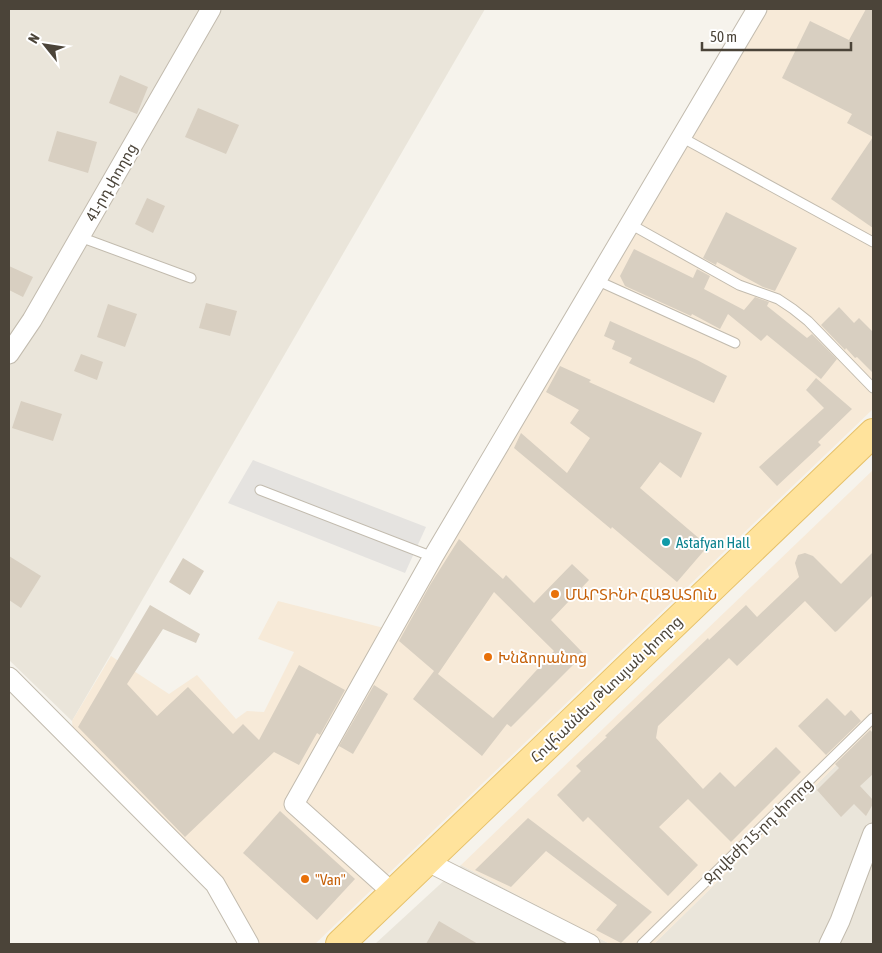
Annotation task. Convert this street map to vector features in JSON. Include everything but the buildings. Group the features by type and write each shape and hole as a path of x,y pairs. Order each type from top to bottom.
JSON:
{"main road":[{"name":"Հովհաննես Թևոսյան փողոց","path":"363,944 434,865 873,433"},
{"name":"Հովհաննես Թևոսյան փողոց","path":"340,944 393,893 434,865 873,455"}],"street":[{"name":"41-րդ փողոց","path":"9,354 32,320 211,9"},
{"path":"393,893 294,804 433,557 757,9"},
{"path":"9,677 215,884 249,944"},
{"path":"829,944 840,921 873,833"},
{"path":"434,865 590,944"}],"lane":[{"path":"681,137 873,242"},
{"path":"630,224 739,285 778,299 793,308 873,388"},
{"path":"80,237 191,278"},
{"path":"596,280 735,343"},
{"path":"260,490 433,557"},
{"name":"Ջրվեժի 15-րդ փողոց","path":"642,944 873,718"}],"shaded area":[{"path":"9,9 485,9 72,721 9,660"},
{"path":"751,9 873,9 873,409 315,944 256,944 73,729 72,721 111,656 169,694 197,675 236,719 247,711 264,712 294,652 258,639 278,601 384,628"},
{"path":"253,460 426,527 405,573 228,503"},
{"path":"873,470 873,729 654,944 610,944 461,865"},
{"path":"873,729 873,944 654,944"},
{"path":"461,865 610,944 375,944"}],"place":[{"name":"Astafyan Hall","path":"666,542"},
{"name":"ՄԱՐՏԻՆԻ ՀԱՑԱՏՈւՆ","path":"555,594"},
{"name":"Խնձորանոց","path":"488,657"},
{"name":"\"Van\"","path":"305,879"}]}
